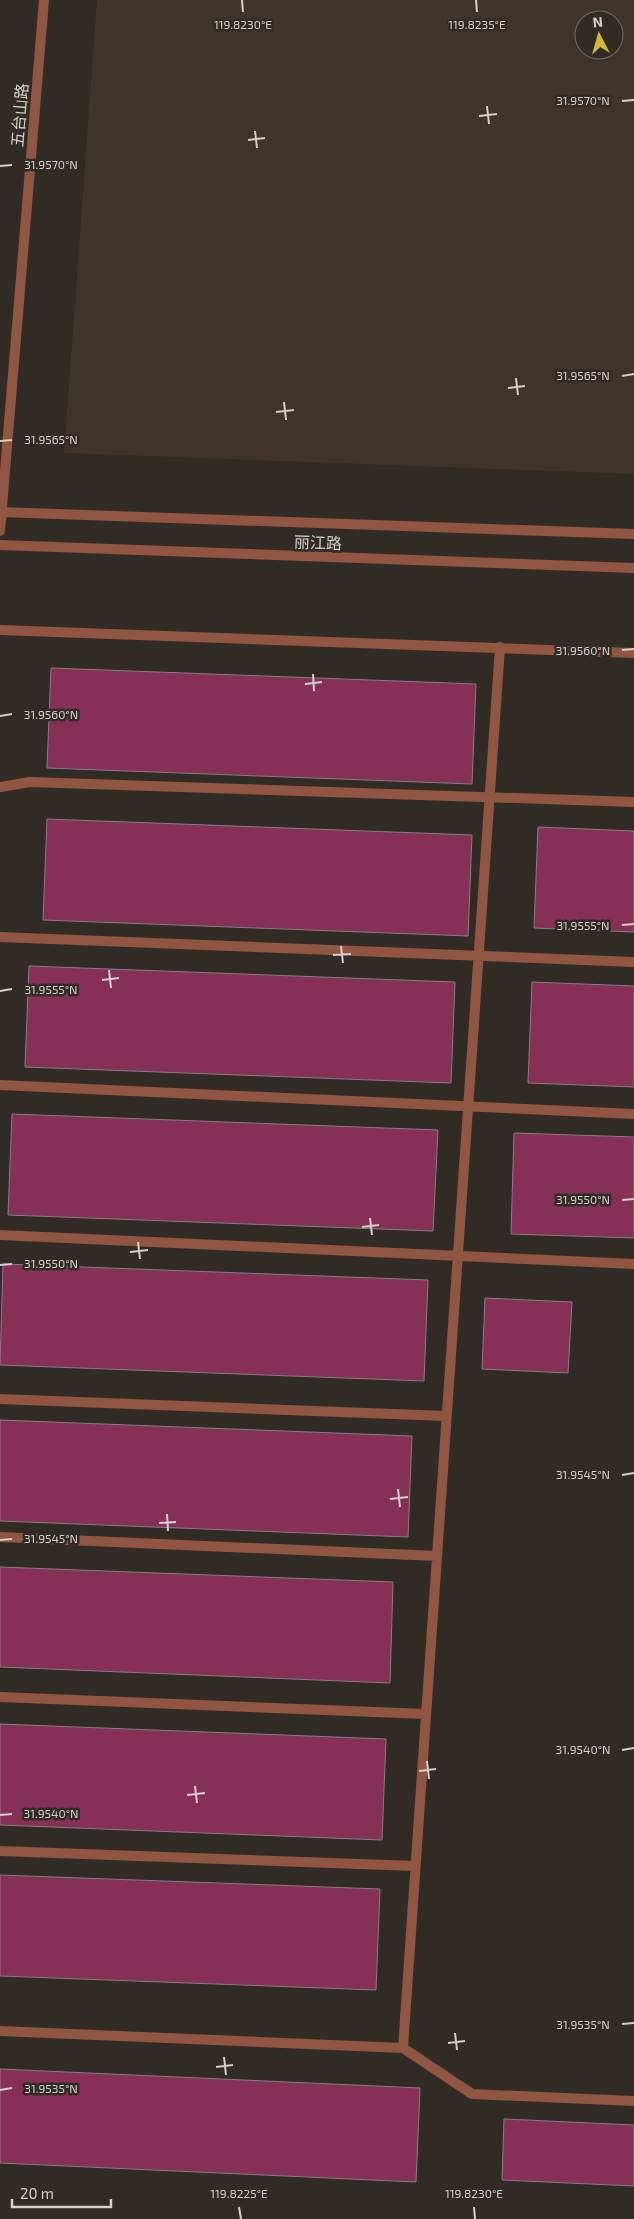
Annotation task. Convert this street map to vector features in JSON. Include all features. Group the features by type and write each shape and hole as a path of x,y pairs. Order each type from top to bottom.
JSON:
{"street":[{"name":"五台山路","path":"0,530 44,0"},
{"name":"丽江路","path":"1,512 634,534"},
{"name":"丽江路","path":"0,545 634,568"},
{"path":"0,630 634,653"},
{"path":"403,2048 500,647"},
{"path":"0,786 30,782 634,802"},
{"path":"0,937 634,962"},
{"path":"0,1085 634,1114"},
{"path":"0,1235 634,1264"},
{"path":"0,1400 446,1416"},
{"path":"0,1538 437,1556"},
{"path":"0,1697 426,1714"},
{"path":"0,1851 415,1866"},
{"path":"0,2031 403,2048 472,2094 634,2101"}],"shaded area":[{"path":"97,0 634,0 634,474 64,453"}],"building":[{"path":"51,668 476,684 472,784 47,768"},
{"path":"47,819 472,835 468,936 43,920"},
{"path":"538,827 634,831 634,932 534,928"},
{"path":"29,966 455,982 451,1083 25,1067"},
{"path":"532,982 634,986 634,1087 528,1083"},
{"path":"12,1114 438,1130 433,1231 8,1215"},
{"path":"514,1133 634,1137 634,1238 511,1234"},
{"path":"3,1264 428,1280 424,1381 0,1365"},
{"path":"485,1298 572,1302 568,1373 482,1369"},
{"path":"0,1420 412,1436 408,1537 0,1521"},
{"path":"0,1567 393,1582 390,1683 0,1667"},
{"path":"0,1724 386,1739 382,1840 0,1825"},
{"path":"0,1875 380,1889 376,1990 0,1976"},
{"path":"0,2069 420,2088 416,2182 0,2163"},
{"path":"504,2119 634,2125 634,2186 502,2180"}]}
